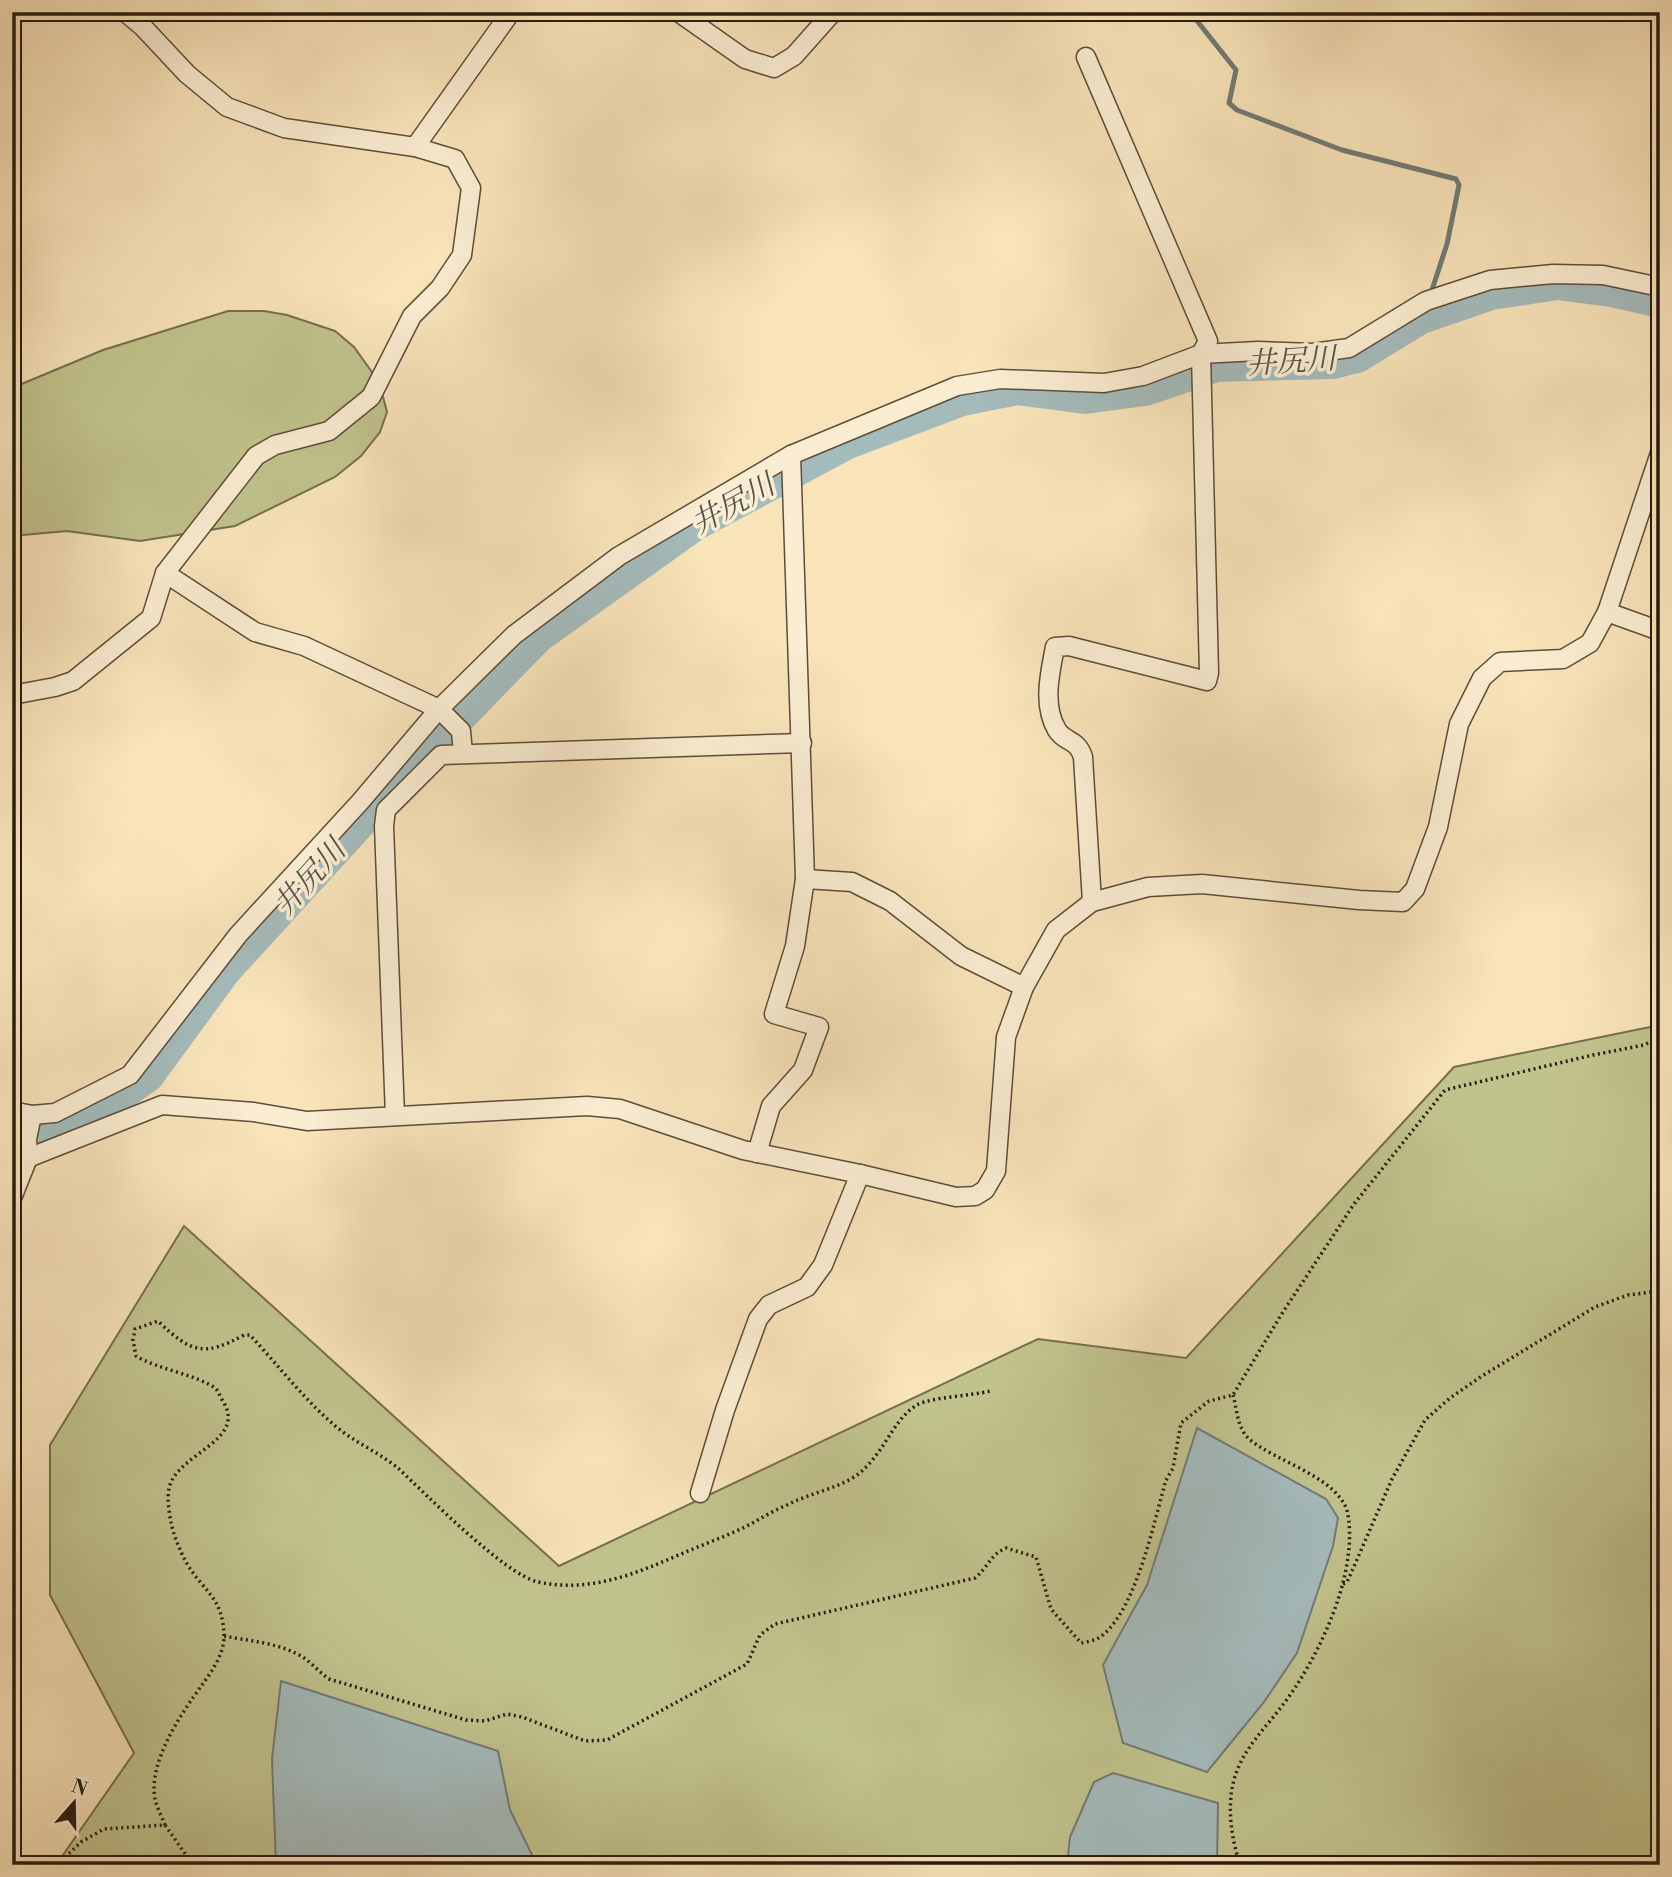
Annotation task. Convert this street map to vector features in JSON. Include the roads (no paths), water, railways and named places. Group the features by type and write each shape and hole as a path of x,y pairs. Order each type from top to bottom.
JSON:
{"street":[{"path":"12,695 73,681 151,618 165,573 256,456 275,445 329,430 371,397 412,316 440,288 462,255 471,188 455,159 415,147 284,128 226,107 187,74 143,27 125,12"},
{"path":"415,147 511,12"},
{"path":"678,12 745,59 774,68 794,56 833,12"},
{"path":"1086,57 1208,341 1201,354 1207,681 1069,646 1055,647 1048,701 1058,732 1080,747 1083,757 1092,902"},
{"path":"26,1130 130,1075 238,935 360,802 439,709 514,635 619,556 791,454 957,386 1000,379 1104,383 1143,376 1201,354 1258,351 1313,353 1349,348 1426,301 1490,280 1553,274 1603,275 1660,287"},
{"path":"28,1158 162,1105 254,1112 307,1121 587,1106 620,1109 743,1150 860,1174 957,1198 975,1196 985,1190 996,1171 1006,1037 1024,987 1056,930 1092,902 1148,887 1202,884 1403,902 1415,889 1438,827 1459,724 1482,678 1500,662 1563,659 1590,643 1607,612 1660,453"},
{"path":"757,1153 771,1106 803,1070 819,1027 774,1014 795,946 805,879 791,454"},
{"path":"165,573 255,632 304,646 439,709 461,730 463,753"},
{"path":"1607,612 1660,631"},
{"path":"395,1116 384,826 386,810 441,755 802,743"},
{"path":"805,879 852,882 890,901 961,956 1024,987"},
{"path":"12,1111 26,1130 28,1158 12,1198"},
{"path":"700,1493 725,1410 758,1319 769,1305 807,1287 823,1265 860,1174"}],"water":[{"path":"1197,1428 1326,1499 1338,1518 1333,1546 1297,1653 1264,1702 1207,1772 1123,1743 1103,1665 1147,1585"},
{"path":"281,1681 498,1751 510,1810 537,1865 276,1865 272,1759"},
{"path":"1113,1773 1218,1803 1217,1865 1067,1865 1070,1837 1094,1782"}],"waterway":[{"path":"1190,12 1236,70 1229,103 1237,110 1342,150 1456,179 1459,185 1447,244 1430,296"},
{"name":"井尻川","path":"12,1126 51,1130 102,1109 148,1076 225,971 404,775 538,637 695,525 848,443 962,400 1018,389 1085,398 1145,390 1216,366 1333,363 1357,357 1421,318 1491,294 1557,284 1611,291 1660,302"}]}
